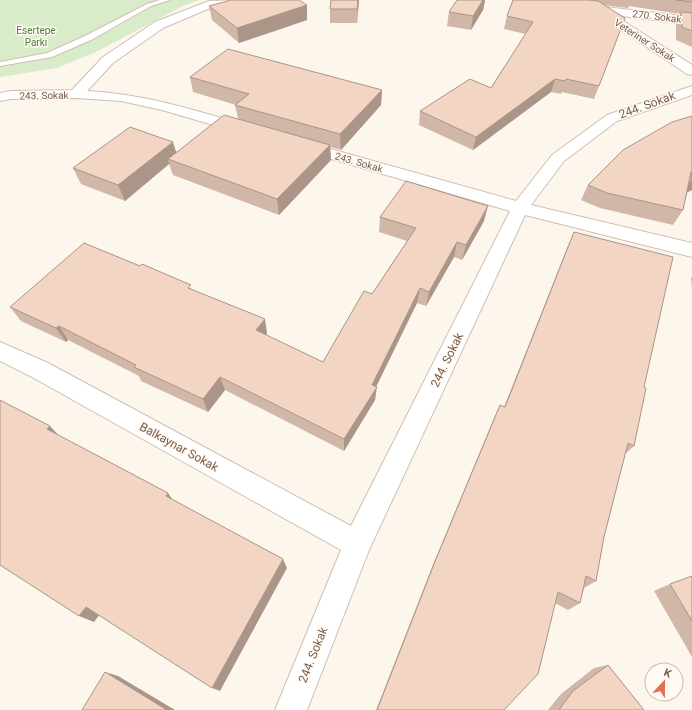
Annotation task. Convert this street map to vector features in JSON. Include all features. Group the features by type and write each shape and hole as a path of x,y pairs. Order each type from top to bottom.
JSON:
{"street":[{"path":"76,94 108,60 159,26 210,2 235,0"},
{"name":"Veteriner Sokak","path":"582,7 597,9 692,71"},
{"name":"270. Sokak","path":"597,9 692,20"},
{"name":"244. Sokak","path":"291,710 357,544 520,208 558,158 612,118 676,94 692,90"},
{"name":"243. Sokak","path":"0,97 11,95 76,94 121,98 165,106 256,132"},
{"name":"243. Sokak","path":"286,141 520,208 692,250"},
{"name":"Balkaynar Sokak","path":"0,351 40,370 357,544"}],"lane":[{"path":"0,64 49,55 88,38 149,5 167,0"}],"green space":[{"name":"Esertepe Parkı","path":"0,0 200,0 185,5 96,52 57,68 0,77"}],"building":[{"path":"231,0 299,0 307,5 237,28 209,6"},
{"path":"331,0 358,0 357,9 330,9"},
{"path":"457,0 483,0 473,16 449,12"},
{"path":"513,0 598,1 625,18 599,86 566,79 565,81 555,79 476,137 420,111 470,79 491,88 533,22 507,16"},
{"path":"676,0 692,0 692,2"},
{"path":"681,12 692,13 692,31 682,27"},
{"path":"228,49 382,90 340,134 235,105 249,94 190,77"},
{"path":"224,115 330,145 277,199 168,159"},
{"path":"692,116 692,179 691,172 683,210 607,193 588,185 623,150 672,122"},
{"path":"130,127 173,142 118,185 73,168"},
{"path":"406,181 488,206 466,245 457,242 429,292 420,288 372,385 377,387 344,439 220,377 203,399 134,367 136,365 59,326 56,328 10,307 84,243 140,266 142,264 191,285 188,288 265,319 256,330 323,362 364,291 372,294 416,228 380,217"},
{"path":"574,232 673,257 644,387 646,388 634,446 628,443 604,537 596,581 586,576 580,603 558,592 538,674 504,710 377,710 436,559 500,405 505,407"},
{"path":"0,400 50,426 47,429 168,493 166,496 283,559 212,688 86,607 79,616 0,565"},
{"path":"692,576 692,621 670,584"},
{"path":"608,665 644,710 559,710 573,691"},
{"path":"105,672 167,710 82,710"}]}
